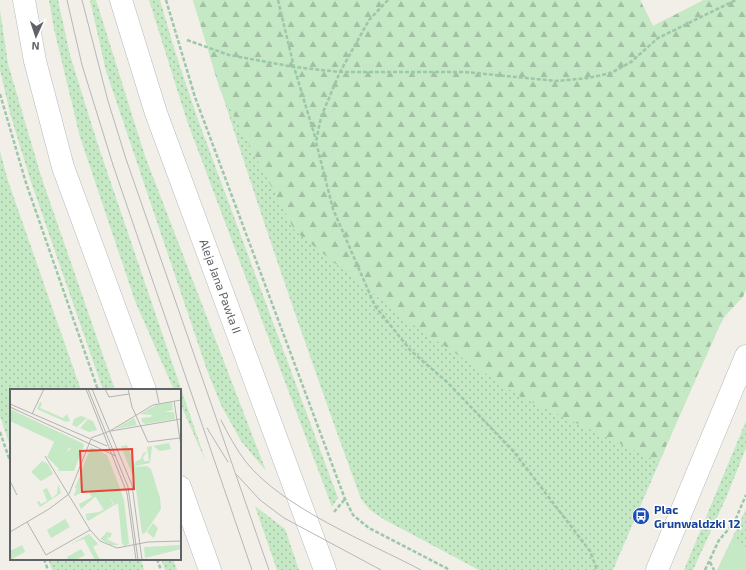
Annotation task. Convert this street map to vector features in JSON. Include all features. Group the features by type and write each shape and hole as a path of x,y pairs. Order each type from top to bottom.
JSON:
{"main road":[{"path":"24,0 35,61 63,167 145,389"},
{"name":"Aleja Jana Pawła II","path":"121,0 156,113 325,570"},
{"path":"657,570 746,356"},
{"path":"181,491 210,570"}],"path":[{"path":"166,0 195,97 342,492 353,515 369,528 450,570"},
{"path":"278,0 294,67 316,142 333,209 375,306 411,351 447,382 514,452 590,551 597,570"},
{"path":"316,142 321,118 340,72 369,20 388,0"},
{"path":"188,40 229,55 294,67 340,72 466,72 557,81 588,78 611,73 631,62 658,38 736,0"},
{"path":"0,94 26,183 98,389"},
{"path":"0,432 10,461"},
{"path":"705,570 719,540 734,522 746,495"},
{"path":"44,560 48,570"},
{"path":"157,560 161,570"},
{"path":"709,561 714,570"}],"green space":[{"path":"49,0 58,0 70,55 98,145 206,462 181,405 181,389 174,389 135,301 80,137 54,29"},
{"path":"90,0 96,0 145,156 266,471 241,441 221,405 207,370 106,71"},
{"path":"149,0 160,0 197,117 338,498 332,507 187,121"},
{"path":"193,0 640,0 653,26 704,0 746,0 746,289 720,325 613,570 479,570 385,520 370,510 361,499 274,251 232,126"},
{"path":"193,0 640,0 653,26 704,0 746,0 746,289 743,297 723,317 659,462 519,396 406,320 295,231 220,90"},
{"path":"0,10 8,64 41,176 115,389 103,389 30,179 10,113 0,70"},
{"path":"0,151 8,181 81,389 10,389 10,446 0,416"},
{"path":"746,421 746,448 726,498 693,570 684,570"},
{"path":"255,506 285,529 299,570 277,570"},
{"path":"746,509 746,570 721,562"},
{"path":"732,540 746,547 746,570 717,570"},
{"path":"48,560 141,560 144,570 52,570"},
{"path":"161,560 173,560 177,570 165,570"}],"tram line":[{"path":"67,0 82,65 113,165 252,570"},
{"path":"82,0 108,101 126,159 269,570"},
{"path":"221,420 232,441 246,462 262,479 282,495 352,536 421,570"},
{"path":"207,428 228,462"},
{"path":"237,475 260,500 284,518 381,570"}],"place":[{"name":"Plac Grunwaldzki 12","path":"641,516"}]}
